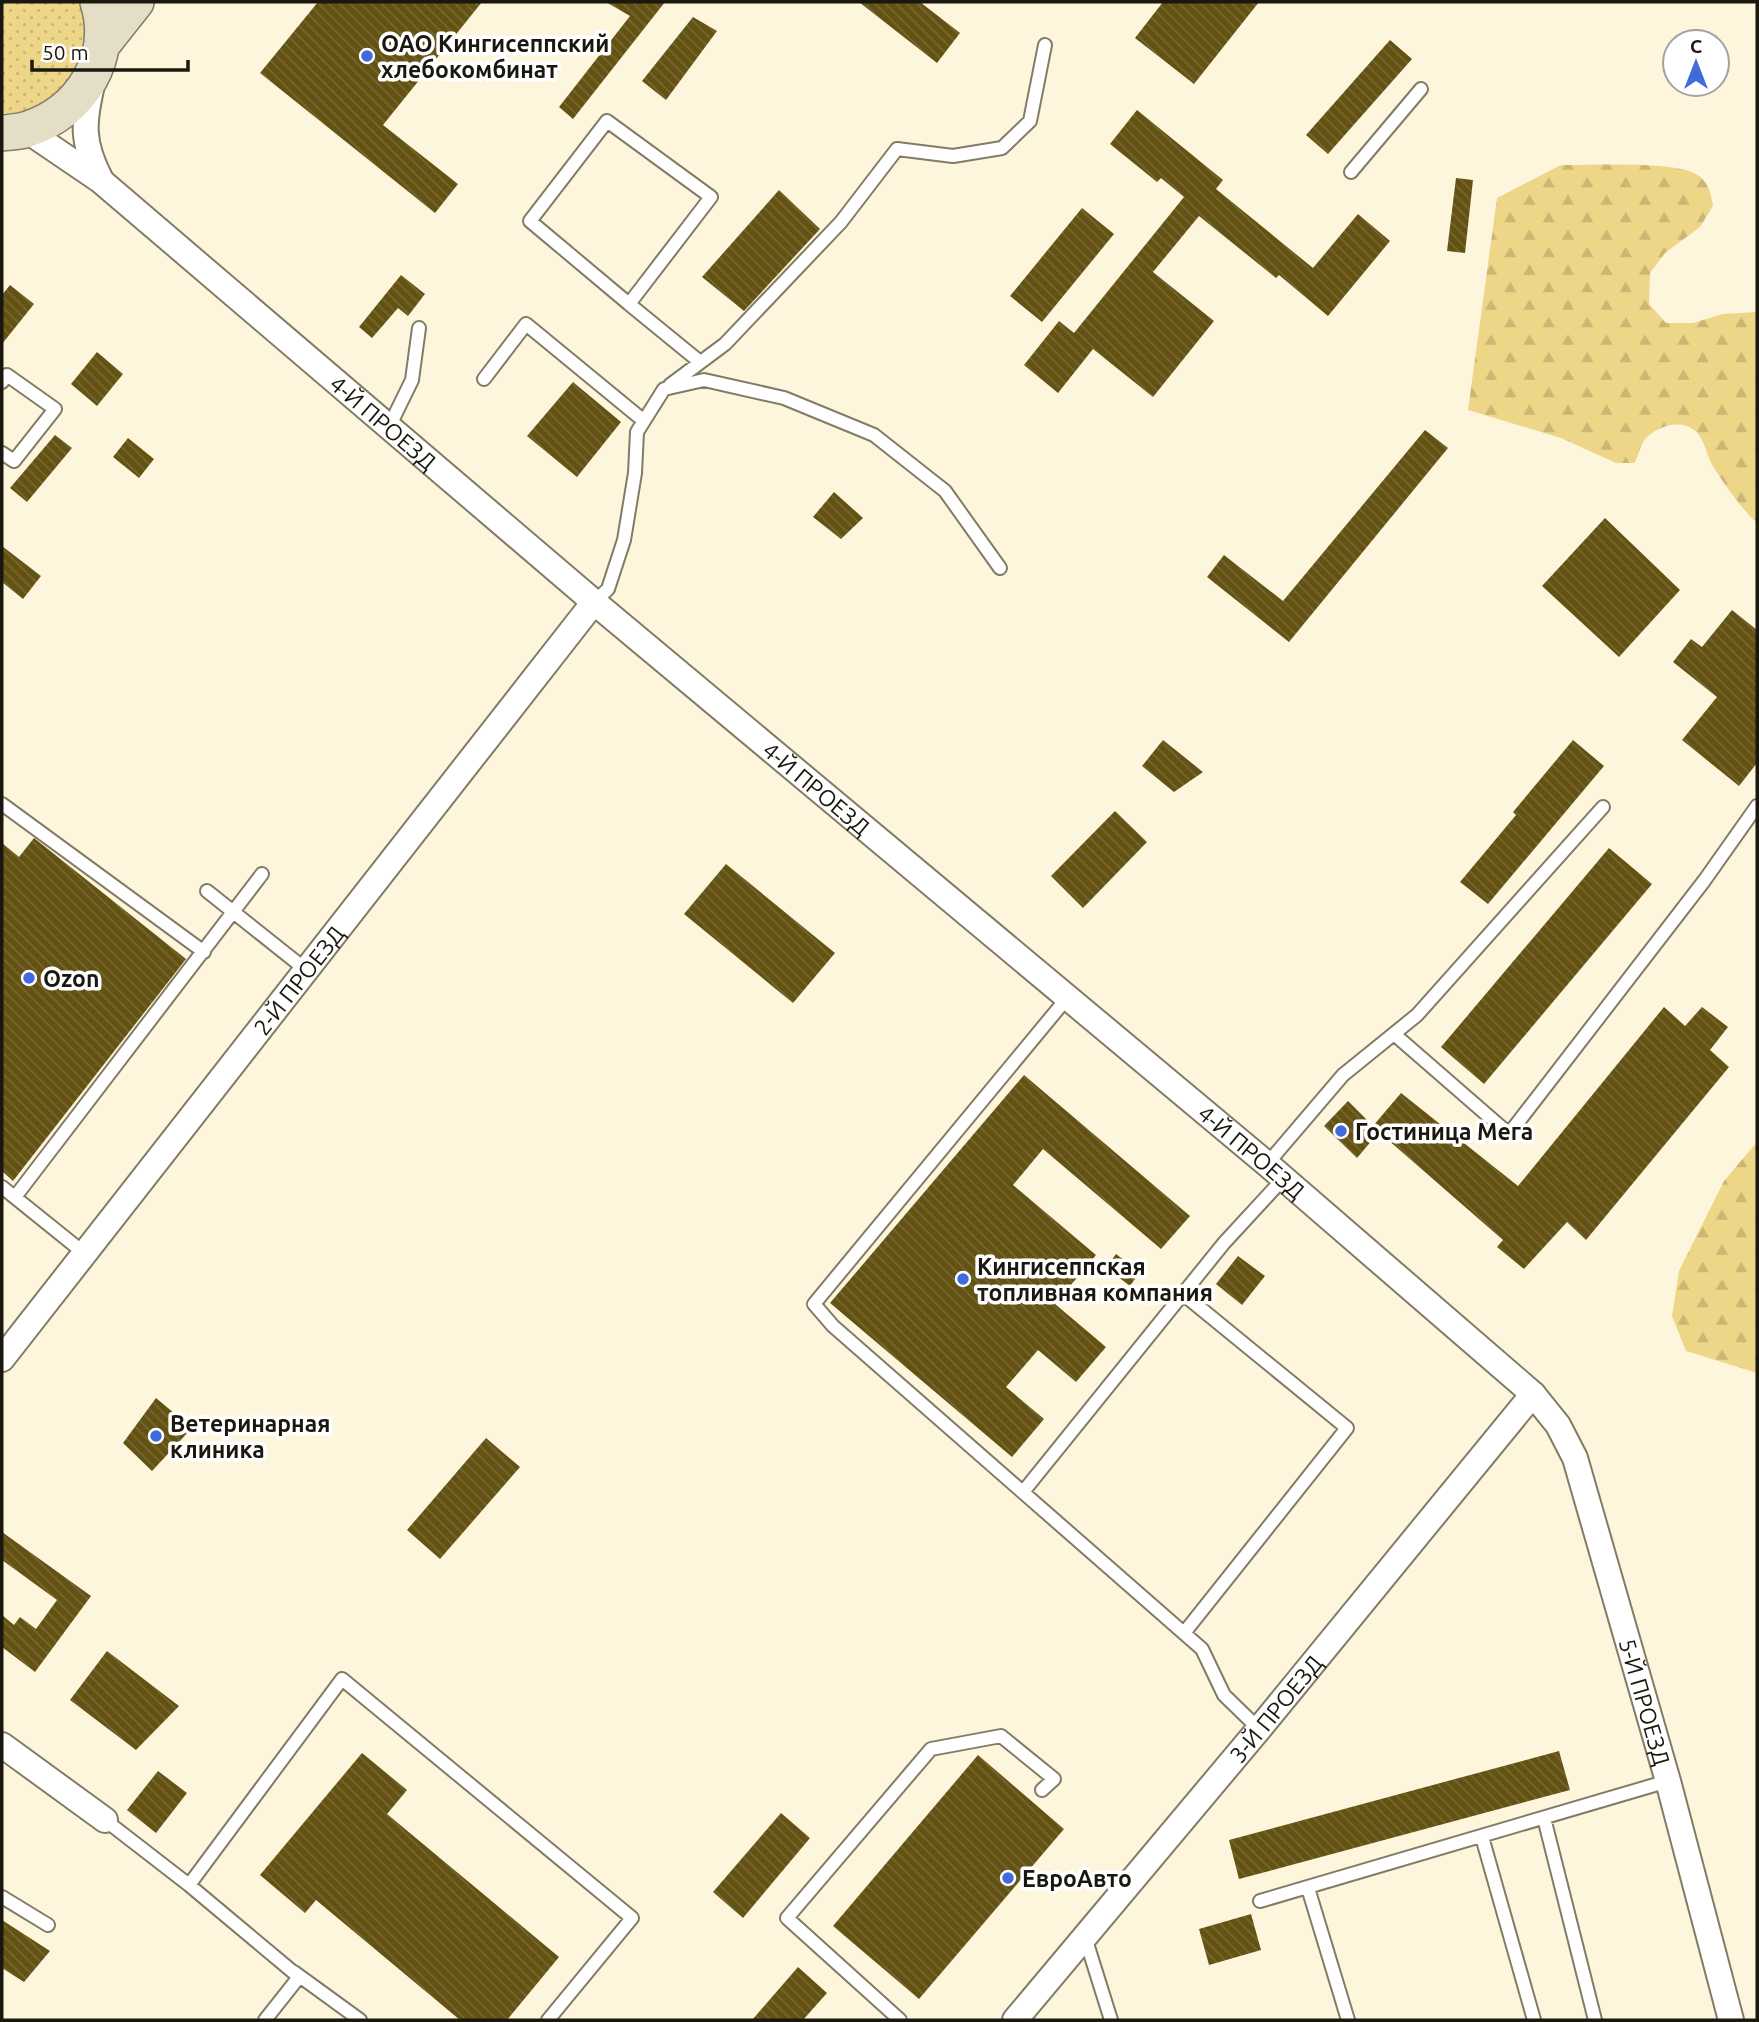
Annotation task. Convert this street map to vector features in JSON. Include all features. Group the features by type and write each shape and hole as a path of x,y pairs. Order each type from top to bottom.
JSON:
{"main road":[{"path":"98,2 102,16 100,57"},
{"path":"10,139 56,117 80,96 100,57 136,2"}],"street":[{"name":"4-Й ПРОЕЗД","path":"100,57 85,114 86,142 91,162 101,181"},
{"name":"4-Й ПРОЕЗД","path":"10,139 101,181 594,602 1275,1171 1533,1394"},
{"name":"2-Й ПРОЕЗД","path":"2,1359 594,602"},
{"name":"3-Й ПРОЕЗД","path":"1014,2020 1259,1730 1533,1394"},
{"name":"5-Й ПРОЕЗД","path":"1533,1394 1558,1425 1575,1458 1668,1781 1731,2020"},
{"path":"2,1745 105,1820"}],"lane":[{"path":"594,602 608,589 624,540 635,473 636,432 664,389 725,344 841,222 897,149 953,156 1002,148 1030,121 1045,45"},
{"path":"1350,172 1421,89"},
{"path":"629,304 710,197 607,121 530,221 629,304 700,362"},
{"path":"484,379 526,324 644,421"},
{"path":"389,427 412,380 419,328"},
{"path":"2,382 7,374 55,410 14,461 2,453"},
{"path":"664,389 704,380 784,398 874,435 946,491 1000,568"},
{"path":"2,804 204,952"},
{"path":"1394,1034 1509,1134 1704,881 1757,806"},
{"path":"1023,1492 1224,1243 1343,1075 1417,1014 1604,807"},
{"path":"15,1197 262,874"},
{"path":"207,891 305,969"},
{"path":"1067,998 814,1304 833,1326 1202,1649 1224,1695 1259,1730"},
{"path":"2,1187 84,1253"},
{"path":"1183,1294 1347,1428 1184,1633"},
{"path":"189,1885 342,1679 632,1918 548,2020"},
{"path":"900,2020 787,1918 930,1749 1001,1736 1054,1779 1042,1790"},
{"path":"1260,1901 1668,1781"},
{"path":"1544,1818 1595,2020"},
{"path":"105,1820 189,1885 299,1977 265,2020"},
{"path":"1482,1836 1534,2020"},
{"path":"1308,1888 1348,2020"},
{"path":"2,1897 47,1925"},
{"path":"1085,1937 1111,2020"},
{"path":"291,1970 360,2020"}],"green space":[{"path":"2,2 85,2 91,35 83,65 59,97 29,113 2,113"},
{"path":"1561,165 1670,167 1696,174 1706,184 1713,206 1700,227 1665,253 1650,273 1649,304 1666,323 1693,323 1723,314 1757,312 1757,523 1729,490 1712,464 1701,438 1689,427 1673,425 1658,429 1645,439 1634,463 1616,463 1561,438 1468,410 1497,198"},
{"path":"1757,1142 1757,1373 1686,1351 1672,1316 1679,1271 1724,1181"}],"building":[{"path":"318,2 482,2 383,125 458,184 435,213 260,73"},
{"path":"606,2 665,2 573,119 559,107 630,16"},
{"path":"859,2 920,2 960,33 937,63"},
{"path":"1163,2 1259,2 1194,84 1135,38"},
{"path":"693,17 717,31 666,100 642,81"},
{"path":"1390,40 1412,59 1328,154 1306,135"},
{"path":"1137,110 1223,180 1216,189 1313,268 1358,214 1390,241 1328,316 1279,275 1276,278 1199,216 1153,272 1214,321 1153,397 1093,349 1058,393 1024,365 1059,321 1074,333 1184,197 1161,178 1157,182 1110,144"},
{"path":"1456,178 1473,180 1465,253 1447,251"},
{"path":"779,190 820,229 744,311 702,277"},
{"path":"1082,208 1114,234 1042,322 1010,296"},
{"path":"401,275 425,294 408,316 398,308 372,338 359,327"},
{"path":"10,285 34,304 2,344 2,295"},
{"path":"97,352 123,374 97,406 71,384"},
{"path":"573,382 621,422 577,477 527,436"},
{"path":"1425,430 1448,448 1289,642 1207,577 1224,555 1283,601"},
{"path":"55,435 72,448 27,502 10,488"},
{"path":"128,438 154,459 139,478 113,457"},
{"path":"834,492 863,518 841,539 813,517"},
{"path":"1605,518 1680,590 1619,657 1542,586"},
{"path":"2,546 41,576 23,599 2,582"},
{"path":"1732,610 1757,630 1757,763 1739,786 1682,740 1717,697 1673,662 1691,639 1702,647"},
{"path":"1163,740 1203,772 1174,792 1142,766"},
{"path":"1573,740 1604,766 1488,904 1460,882 1516,815 1513,812"},
{"path":"1115,811 1147,842 1083,908 1051,876"},
{"path":"34,838 186,959 13,1181 2,1171 2,843 19,857"},
{"path":"1609,848 1652,884 1484,1084 1441,1047"},
{"path":"726,864 835,953 793,1003 684,914"},
{"path":"1664,1007 1685,1026 1702,1007 1728,1027 1710,1050 1729,1067 1586,1240 1567,1222 1524,1269 1497,1247 1503,1240 1379,1132 1357,1158 1324,1126 1348,1101 1373,1126 1401,1093 1518,1186"},
{"name":"Кингисеппская топливная компания","path":"1024,1075 1190,1216 1161,1249 1043,1149 1013,1185 1096,1255 1055,1304 1106,1347 1076,1382 1038,1350 1006,1387 1044,1419 1012,1457 830,1303"},
{"path":"1116,1254 1140,1272 1130,1286 1106,1268"},
{"path":"1238,1256 1265,1276 1242,1305 1216,1284"},
{"name":"Ветеринарная клиника","path":"156,1398 192,1428 152,1471 123,1443"},
{"path":"486,1438 520,1467 440,1559 407,1530"},
{"path":"2,1532 91,1596 35,1672 2,1647 2,1615 14,1625 20,1617 36,1629 57,1600 2,1560"},
{"path":"107,1651 179,1706 136,1750 70,1700"},
{"path":"1559,1751 1570,1790 1239,1879 1229,1840"},
{"path":"362,1753 407,1790 387,1814 559,1957 507,2020 460,2020 316,1900 305,1913 260,1875"},
{"path":"978,1755 1064,1829 919,1999 833,1926"},
{"path":"158,1771 187,1793 156,1833 127,1810"},
{"path":"781,1813 810,1838 743,1918 713,1892"},
{"path":"1251,1914 1261,1950 1209,1965 1199,1929"},
{"path":"2,1920 50,1951 24,1982 2,1968"},
{"path":"798,1967 827,1993 803,2020 752,2020"}],"place":[{"name":"ОАО Кингисеппский хлебокомбинат","path":"367,56"},
{"name":"Ozon","path":"29,978"},
{"name":"Гостиница Мега","path":"1341,1131"},
{"name":"Кингисеппская топливная компания","path":"963,1279"},
{"name":"Ветеринарная клиника","path":"156,1436"},
{"name":"ЕвроАвто","path":"1008,1878"}]}
